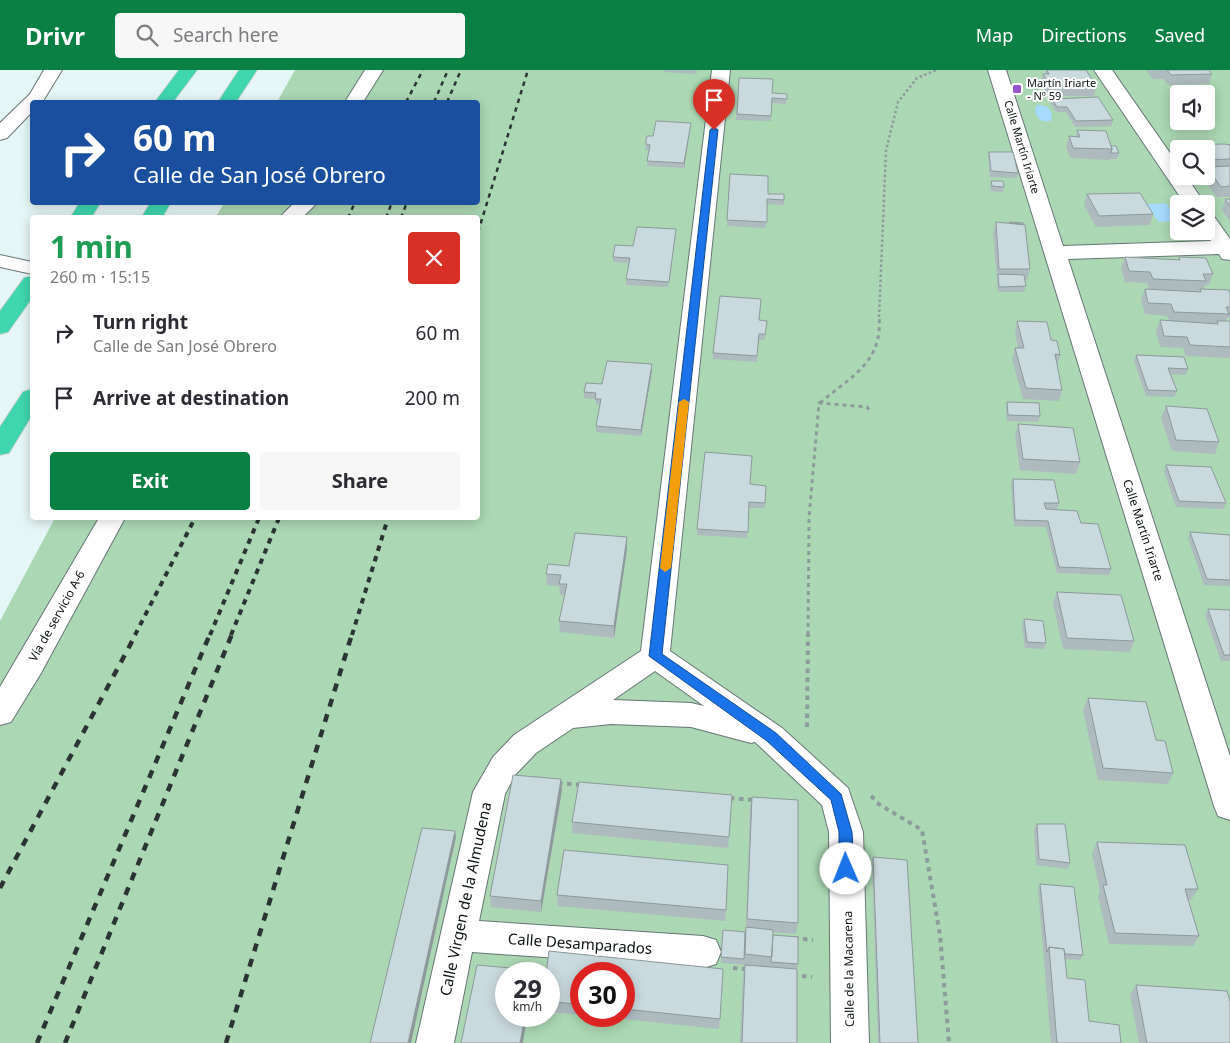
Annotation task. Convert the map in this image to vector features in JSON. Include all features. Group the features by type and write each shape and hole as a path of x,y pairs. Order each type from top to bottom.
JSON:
{"highway":[{"path":"166,100 188,70"},
{"path":"228,100 248,70"},
{"path":"0,327 30,286"},
{"path":"0,447 30,401"}],"street":[{"path":"34,100 53,70"},
{"path":"355,100 374,70"},
{"path":"370,100 387,70"},
{"path":"655,656 721,70"},
{"path":"1103,70 1189,195"},
{"name":"Calle Martín Iriarte","path":"1003,71 1055,253 1230,806"},
{"path":"0,134 30,104"},
{"path":"0,134 30,123"},
{"path":"292,215 304,205"},
{"path":"1215,232 1228,251"},
{"path":"1055,253 1228,251"},
{"path":"0,261 30,268"},
{"name":"Vía de servicio A-6","path":"0,713 30,665 111,520"},
{"name":"Calle Virgen de la Almudena","path":"435,1043 489,792 504,766 524,744 655,656"},
{"name":"Calle de la Macarena","path":"655,656 771,737 837,798 846,832 850,1043"},
{"path":"566,717 611,712 692,715 771,737"},
{"name":"Calle Desamparados","path":"457,935 703,952"}],"path":[{"path":"807,733 809,518 819,403 855,372 875,350 881,331 880,312 886,151 898,102 917,78 937,70"},
{"path":"819,403 867,407 870,411"},
{"path":"556,783 585,786"},
{"path":"871,796 922,830 940,935 949,1043"},
{"path":"722,797 761,800"},
{"path":"846,832 878,802"},
{"path":"791,938 848,943"},
{"path":"703,952 702,964 751,970"},
{"path":"790,974 849,981"}],"green space":[{"path":"295,70 1230,70 1230,1043 0,1043 0,621 54,520 480,520 480,215 217,215 223,205 480,205 480,100 278,100"}],"water":[{"path":"1037,105 1047,107 1051,111 1051,121 1042,121 1038,118 1035,109"},
{"path":"1166,203 1170,209 1170,221 1158,222 1147,204"}],"building":[{"path":"1047,70 1086,70 1096,86 1050,86 1043,74 1049,74"},
{"path":"1167,70 1209,70 1212,74 1171,75"},
{"path":"739,78 773,79 772,93 787,94 787,99 772,98 771,116 737,114"},
{"path":"1098,97 1113,120 1076,121 1067,107 1057,107 1052,99"},
{"path":"656,121 691,123 684,163 647,161 650,145 646,144 646,140 647,136 653,136"},
{"path":"1077,130 1106,131 1112,149 1073,148 1069,136 1080,137"},
{"path":"1215,144 1230,145 1230,159 1215,160"},
{"path":"1111,146 1116,146 1119,153 1111,153"},
{"path":"989,152 1013,152 1018,173 991,171"},
{"path":"1230,166 1230,186 1221,187 1215,178 1215,167"},
{"path":"730,174 768,176 768,194 784,194 784,200 767,199 767,222 727,220"},
{"path":"991,181 1003,181 1004,187 992,186"},
{"path":"1140,193 1153,214 1099,216 1087,194"},
{"path":"1225,199 1230,199 1230,206"},
{"path":"996,222 1025,225 1030,269 999,269"},
{"path":"637,227 676,229 669,282 626,279 630,258 613,257 615,245 633,246"},
{"path":"1125,257 1180,260 1179,257 1206,258 1213,274 1203,274 1206,281 1153,279 1150,272 1129,271"},
{"path":"998,274 1024,275 1026,286 999,287"},
{"path":"1145,289 1201,292 1200,289 1229,290 1230,307 1226,307 1229,314 1174,312 1171,304 1148,303"},
{"path":"720,296 761,299 759,320 767,321 765,334 759,334 757,356 713,353"},
{"path":"1160,320 1218,324 1217,321 1230,321 1230,347 1190,345 1187,337 1164,336"},
{"path":"1017,321 1047,322 1051,340 1057,341 1060,355 1055,354 1062,390 1026,388 1015,348 1024,348"},
{"path":"1136,355 1184,357 1188,369 1168,368 1177,391 1148,390"},
{"path":"607,361 652,364 641,430 596,426 601,399 595,399 596,393 584,392 586,383 602,384"},
{"path":"1007,402 1039,403 1040,416 1008,415"},
{"path":"1166,406 1207,409 1219,442 1176,440"},
{"path":"1018,424 1073,428 1080,462 1023,459"},
{"path":"705,452 752,456 750,484 766,486 765,503 749,502 748,532 697,529"},
{"path":"1166,465 1211,467 1226,503 1179,501"},
{"path":"1013,479 1054,480 1059,503 1044,503 1046,509 1077,511 1081,523 1098,524 1111,569 1059,567 1048,521 1015,520"},
{"path":"1190,532 1230,535 1230,580 1207,579"},
{"path":"575,533 627,537 614,626 559,621 567,584 559,584 561,575 546,574 548,564 569,566"},
{"path":"1057,592 1121,595 1134,641 1067,638"},
{"path":"1208,609 1230,610 1230,655 1224,655"},
{"path":"1024,619 1043,621 1046,643 1027,642"},
{"path":"1088,698 1146,702 1156,740 1165,741 1173,773 1103,768"},
{"path":"513,775 561,779 541,901 490,896"},
{"path":"579,782 732,795 729,837 572,822"},
{"path":"752,797 798,800 798,923 747,919"},
{"path":"1037,824 1065,824 1070,863 1039,859"},
{"path":"422,828 455,831 408,1043 370,1043"},
{"path":"1097,842 1185,845 1198,889 1185,889 1199,936 1115,933 1103,885 1107,885"},
{"path":"564,850 728,865 726,910 557,895"},
{"path":"873,857 907,860 918,1043 880,1043"},
{"path":"1040,884 1074,887 1083,955 1065,954 1064,949 1049,947 1047,952"},
{"path":"746,927 773,930 772,957 745,954"},
{"path":"723,930 745,932 744,959 721,957"},
{"path":"773,935 798,937 798,964 771,962"},
{"path":"1049,947 1064,949 1067,978 1085,980 1089,1021 1119,1025 1121,1043 1057,1043"},
{"path":"549,951 723,969 720,1019 635,1010 635,962 570,962 570,1004 560,1002 560,962 548,962"},
{"path":"477,965 495,967 495,1027 523,1027 520,1043 461,1043"},
{"path":"745,965 797,969 797,1043 742,1043"},
{"path":"1136,985 1227,991 1230,1002 1230,1043 1147,1043"}],"railway":[{"path":"407,100 423,70"},
{"path":"435,100 448,70"},
{"path":"448,100 461,70"},
{"path":"480,226 528,70"},
{"path":"349,215 354,205"},
{"path":"387,215 391,205"},
{"path":"402,215 406,205"},
{"path":"135,635 194,520"},
{"path":"210,635 258,520"},
{"path":"231,635 278,520"},
{"path":"352,635 387,520"},
{"path":"0,888 136,634"},
{"path":"37,1043 210,634"},
{"path":"65,1043 232,634"},
{"path":"226,1043 352,634"}],"slow traffic":[{"path":"665,568 684,402"}],"place":[{"name":"Martín Iriarte - Nº 59","path":"1017,89"}],"route":[{"path":"714,130 655,656 771,737 837,798 846,832 846,869"}]}
